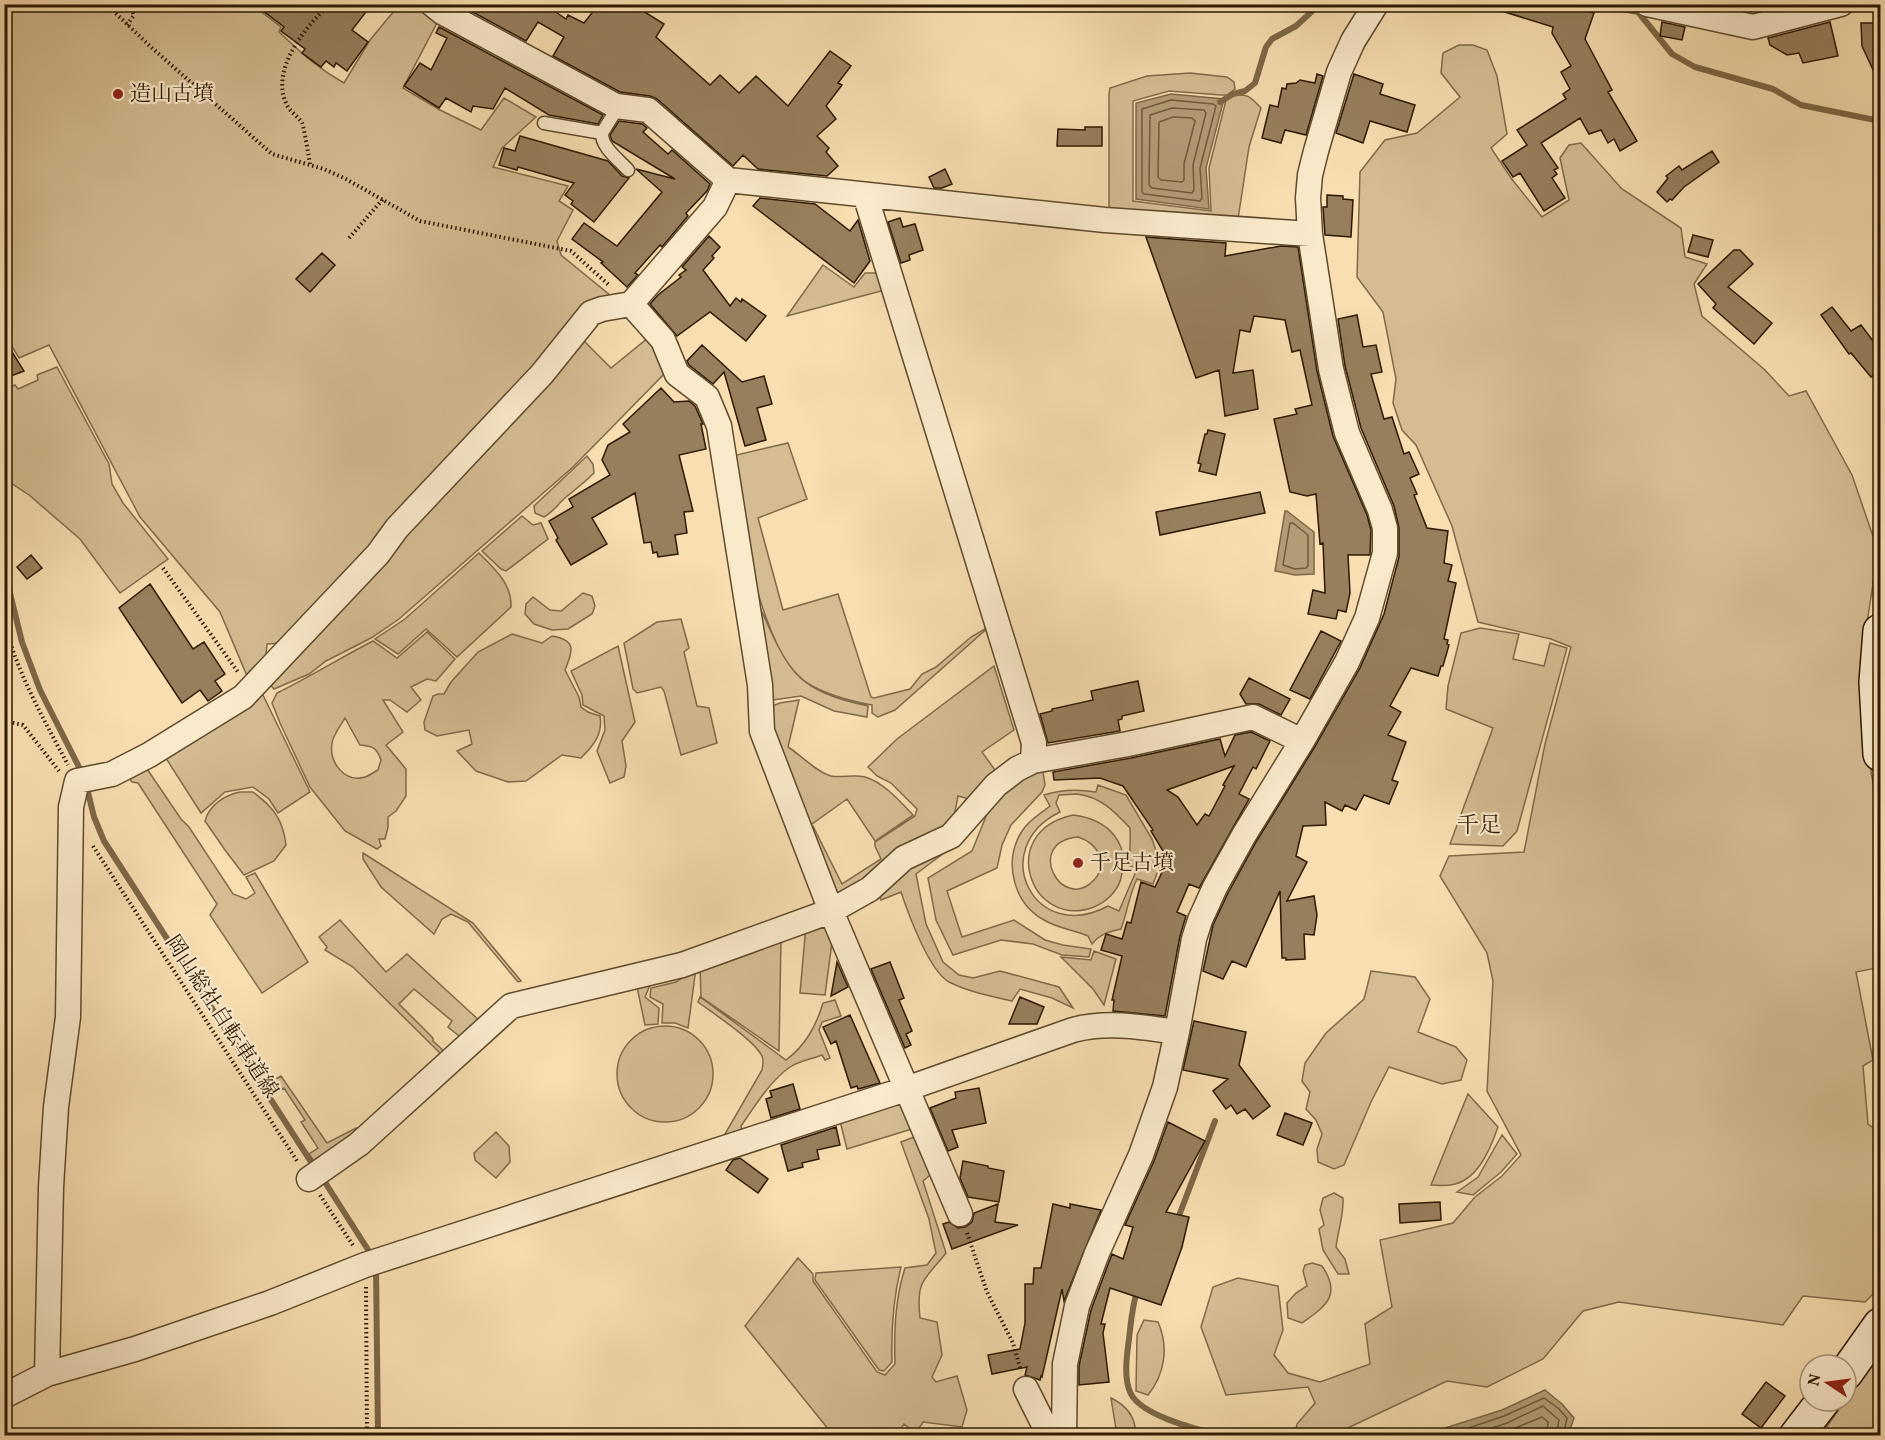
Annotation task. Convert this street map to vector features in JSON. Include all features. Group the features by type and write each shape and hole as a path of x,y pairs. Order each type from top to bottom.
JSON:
{"main road":[{"path":"1881,631 1876,682 1881,754"},
{"path":"1858,1357 1881,1325"},
{"path":"1796,1436 1814,1413"}],"street":[{"path":"432,4 442,12 618,106 648,110 728,180 1105,219 1310,234"},
{"path":"1064,1436 1065,1364 1077,1306 1097,1253 1141,1155 1166,1087 1194,939 1200,920 1215,887 1244,835 1302,741 1360,636 1377,587 1384,553 1384,528 1380,510 1347,433 1331,369 1310,234 1308,198 1310,175 1316,151 1345,57 1376,4"},
{"path":"1647,4 1754,27 1841,4"},
{"path":"47,1374 51,1187 56,1107 68,1017 71,807 83,780 112,774 149,755 248,692 378,554 397,528 542,374 591,313 623,297 714,207 728,180"},
{"path":"868,195 868,204 1034,743 1033,761"},
{"path":"623,297 663,340 677,374 707,397 719,426 760,685 762,731 831,911 960,1214"},
{"path":"315,1176 359,1144 511,1006 682,965 831,911 870,889 904,858 951,836 996,785 1017,769 1033,761 1128,744 1253,717 1302,741"},
{"path":"4,1396 47,1374 270,1304 371,1263 906,1089 1089,1026 1126,1025 1178,1032"},
{"path":"1026,1389 1052,1436"}],"lane":[{"path":"618,106 602,133 602,138 605,145 628,170"},
{"path":"544,123 602,133"}],"path":[{"path":"106,4 272,154 310,164 346,179 420,221 571,251 623,297"},
{"path":"127,25 134,15 129,4"},
{"path":"310,164 302,123 287,106 283,80 287,61 301,35 330,4"},
{"path":"349,238 383,200"},
{"path":"164,568 234,664 248,692"},
{"path":"4,621 17,663 32,698 83,780"},
{"path":"4,721 23,725 66,780 83,780"},
{"name":"岡山総社自転車道線","path":"91,841 95,851 315,1176 371,1263"},
{"path":"960,1214 987,1292 1013,1343 1026,1389"},
{"path":"367,1436 371,1263"}],"shaded area":[{"path":"4,5 262,5 259,10 281,27 279,32 318,66 344,83 370,40 399,5 420,5 439,19 403,88 440,110 481,130 504,98 536,117 502,148 493,167 568,186 559,201 573,210 557,241 561,255 616,300 283,643 267,644 265,665 250,683 220,612 140,517 49,345 19,358 5,335"},
{"path":"1459,45 1473,45 1487,50 1497,76 1507,134 1491,148 1542,217 1569,200 1560,158 1569,145 1581,143 1622,189 1681,228 1685,257 1707,264 1694,284 1702,316 1765,370 1789,396 1806,391 1852,475 1878,551 1861,662 1863,724 1880,814 1880,974 1876,968 1856,972 1873,1060 1863,1066 1868,1124 1880,1133 1880,1287 1865,1302 1803,1296 1783,1325 1619,1302 1583,1311 1543,1359 1487,1387 1447,1381 1333,1435 1295,1435 1297,1424 1315,1403 1308,1387 1226,1395 1201,1327 1213,1287 1238,1278 1278,1286 1283,1330 1274,1355 1288,1373 1320,1382 1370,1364 1365,1324 1392,1307 1380,1240 1453,1223 1475,1197 1502,1176 1521,1155 1487,1091 1493,981 1487,953 1440,876 1449,856 1524,852 1545,744 1571,647 1551,639 1478,622 1452,526 1416,445 1402,430 1393,403 1396,379 1383,312 1357,277 1360,172 1385,140 1417,133 1460,97 1441,73 1443,53"},
{"path":"1190,73 1227,77 1234,82 1235,89 1227,95 1169,91 1133,101 1133,201 1211,211 1209,168 1226,100 1230,96 1244,95 1251,98 1261,108 1249,147 1238,219 1109,213 1110,88 1147,76"},
{"path":"823,265 854,287 865,273 881,273 885,290 787,316"},
{"path":"578,335 611,368 648,338 666,372 573,467 399,619 371,638 326,661 309,674 274,689 267,681"},
{"path":"57,367 109,464 112,484 123,503 168,559 120,593 80,539 29,495 5,479 5,389 15,385 18,389 38,380 37,375"},
{"path":"788,443 807,499 758,518 783,610 838,594 871,697 910,689 922,674 936,667 971,637 990,626 895,710 878,717 872,713 872,705 838,697 807,683 791,667 776,643 764,613 745,544 728,457"},
{"path":"587,456 593,464 594,473 547,515 544,517 535,513 534,506"},
{"path":"522,516 533,525 541,523 548,539 506,571 482,551"},
{"path":"479,553 506,584 511,607 457,657 426,629 398,654 375,639 405,619"},
{"path":"583,593 592,596 595,606 592,614 568,629 552,630 534,624 525,614 526,604 533,597 550,610 561,611"},
{"path":"758,603 777,644 796,673 808,684 824,693 868,706 867,717 834,711 801,696 766,701"},
{"path":"681,619 689,648 684,652 697,706 709,708 717,743 681,755 664,691 661,687 637,693 633,689 624,643 657,622"},
{"path":"1480,628 1519,634 1513,659 1544,666 1550,643 1567,648 1517,831 1503,846 1450,844 1493,728 1446,709 1448,686 1461,633"},
{"path":"427,632 455,659 436,681 427,679 411,687 421,700 407,712 390,700 383,700 403,732 386,745 406,769 406,796 396,811 388,817 385,839 379,839 381,846 377,849 345,831 310,787 272,703 277,693 373,641 397,658","holes":["345,718 360,745 374,748 381,760 378,770 370,775 351,777 336,764 332,750 334,737"]},
{"path":"512,634 542,643 552,636 566,640 571,647 571,652 565,670 579,697 581,707 600,716 601,722 599,734 581,758 562,755 526,781 508,782 476,771 457,751 472,744 469,730 437,736 425,730 424,722 433,696 444,694 451,682 478,652"},
{"path":"618,646 635,722 622,741 626,766 624,777 610,783 597,751 605,730 604,716 583,705 582,695 571,671"},
{"path":"994,666 1014,730 982,752 995,770 996,776 969,799 958,796 953,822 838,901 805,831 813,826 842,884 881,859 875,842 915,816 917,809 891,783 877,776 868,767 897,739"},
{"path":"262,693 310,792 278,813 269,799 253,787 225,792 201,813 162,752"},
{"path":"799,700 788,747 825,774 861,776 872,779 891,793 913,815 875,841 847,799 805,829 764,709 780,703"},
{"path":"143,763 233,894 246,899 255,893 246,877 255,873 308,962 262,993 210,915 217,904 138,783 132,782 125,773"},
{"path":"1042,765 1045,785 1042,792 1011,825 1002,845 997,868 947,891 962,937 1014,920 1045,940 1091,949 1089,957 1062,955 1033,944 1001,940 953,955 936,920 928,878 972,851 989,809 952,847 916,874 926,924 943,962 959,975 973,978 1000,971 1059,987 1073,1008 1052,998 1020,989 1012,1001 972,991 949,982 941,976 927,954 901,892 881,900 877,892 998,791"},
{"path":"1098,785 1126,795 1152,839 1159,868 1153,884 1137,879 1121,929 1105,934 1092,944 1088,936 1049,923 1033,913 1018,892 1012,868 1016,843 1022,831 1031,820 1050,806 1044,795 1070,790 1096,792","holes":["1059,795 1086,796 1106,806 1130,828 1130,866 1137,869 1119,911 1108,906 1082,915 1059,913 1041,903 1028,888 1023,868 1026,848 1038,828 1060,812 1056,803"]},
{"path":"240,792 253,792 276,814 285,836 286,845 274,861 244,875 205,821 210,810 218,802"},
{"path":"1073,815 1096,821 1114,834 1119,843 1123,865 1121,878 1111,896 1094,907 1072,911 1053,905 1039,893 1031,876 1029,858 1035,840 1049,825","holes":["1078,837 1085,840 1099,854 1101,861 1099,874 1082,888 1070,888 1060,883 1053,873 1050,862 1053,851 1062,842"]},
{"path":"363,853 473,923 521,981 518,982 468,922 451,914 442,919 434,934 381,887 363,859"},
{"path":"825,919 832,942 825,995 800,993 806,925"},
{"path":"340,920 386,972 407,954 482,1023 464,1040 448,1027 452,1021 414,989 399,1004 449,1056 443,1056 353,967 325,950 327,947 319,937"},
{"path":"781,938 779,1051 701,997 700,965"},
{"path":"1094,951 1116,959 1104,1005 1093,989 1061,957 1091,960"},
{"path":"696,968 688,1028 675,1023 662,1023 663,1004 650,997 651,988 676,982"},
{"path":"1371,971 1415,977 1430,999 1418,1032 1456,1047 1467,1060 1461,1080 1442,1084 1389,1067 1344,1165 1334,1169 1318,1162 1317,1149 1322,1134 1316,1120 1306,1109 1310,1092 1302,1081 1305,1063 1326,1033 1364,999"},
{"path":"674,978 650,985 645,997 659,1008 658,1024 645,1025 637,987"},
{"path":"700,997 786,1060 809,1034 823,1003 835,1000 841,1016 822,1022 819,1030 830,1058 825,1060 822,1055 790,1067 769,1087 752,1110 741,1126 743,1135 723,1141 762,1070 763,1060 751,1042 698,1002"},
{"path":"656,1026 674,1026 692,1034 705,1047 713,1065 710,1093 692,1114 674,1122 656,1122 638,1114 625,1101 617,1083 617,1065 625,1047 638,1034"},
{"path":"253,1060 268,1083 281,1076 327,1143 356,1128 372,1129 319,1168 309,1154 318,1148 301,1122 305,1120 284,1088 271,1096 248,1061"},
{"path":"1468,1094 1498,1127 1495,1136 1481,1164 1468,1178 1450,1185 1431,1185"},
{"path":"899,1100 915,1128 847,1149 839,1117"},
{"path":"496,1132 509,1146 510,1162 496,1178 475,1160 474,1153"},
{"path":"1502,1135 1517,1154 1501,1172 1473,1195 1457,1192 1478,1177"},
{"path":"917,1136 935,1171 923,1181 946,1253 923,1281 919,1295 920,1318 937,1322 942,1355 932,1377 936,1382 957,1376 967,1410 962,1427 923,1422 916,1433 904,1424 896,1435 833,1435 745,1326 798,1258 813,1274 813,1281 877,1372 885,1375 895,1364 896,1315 905,1268 927,1265 936,1253 929,1219 901,1142"},
{"path":"1334,1193 1343,1198 1336,1247 1345,1259 1349,1274 1338,1274 1323,1250 1319,1229 1324,1225 1320,1210 1323,1198"},
{"path":"1312,1263 1322,1266 1328,1276 1331,1292 1324,1305 1302,1323 1288,1318 1287,1303 1307,1286 1303,1271 1305,1265"},
{"path":"901,1267 893,1314 892,1362 884,1371 879,1370 815,1280 816,1273"},
{"path":"1144,1320 1158,1322 1164,1351 1162,1369 1148,1395 1136,1391 1137,1335"},
{"path":"1880,1352 1880,1435 1820,1436 1836,1413 1858,1413 1858,1383"},
{"path":"1111,1398 1129,1413 1134,1423 1135,1435 1117,1435"}],"water":[{"path":"1171,94 1224,99 1206,168 1209,209 1136,199 1136,103"},
{"path":"1285,511 1314,532 1314,574 1295,575 1275,571"},
{"path":"1545,1390 1574,1418 1569,1433 1563,1436 1423,1435 1502,1410"}],"building":[{"path":"254,4 372,4 352,30 368,42 347,71 336,63 334,67 326,61 321,67 302,53 305,49 281,31 284,27"},
{"path":"458,4 544,4 566,19 568,15 584,23 599,4 632,4 664,24 656,37 710,85 720,75 739,93 756,76 788,106 830,51 851,66 838,83 842,85 826,106 836,119 817,136 829,148 826,152 838,166 827,176 758,169 743,155 733,166 657,99 620,92 553,56 564,37 538,22 526,41"},
{"path":"1496,4 1567,4 1594,13 1585,39 1612,90 1608,92 1637,141 1620,151 1614,139 1608,143 1601,130 1589,134 1580,118 1541,143 1558,168 1554,170 1557,174 1552,178 1565,198 1544,211 1520,173 1513,177 1502,161 1527,145 1517,130 1566,99 1563,94 1570,89 1561,72 1571,66 1552,33 1553,27 1495,9"},
{"path":"1662,22 1685,27 1682,40 1660,36"},
{"path":"1830,22 1838,56 1803,63 1799,53 1787,55 1770,45 1768,38"},
{"path":"1861,23 1881,23 1881,87 1862,46"},
{"path":"439,27 603,115 598,124 549,115 505,88 493,109 473,106 471,112 446,98 439,108 404,86 420,63 431,70 447,38 436,33"},
{"path":"1317,74 1323,76 1306,135 1285,130 1281,143 1262,138 1270,105 1278,107 1282,88 1286,89 1287,84 1300,80 1315,83"},
{"path":"1354,74 1383,84 1380,94 1415,105 1407,132 1370,121 1363,143 1336,133"},
{"path":"619,121 642,124 647,128 643,132 668,154 672,150 710,184 707,191 686,213 688,216 662,247 660,245 635,273 638,275 627,287 601,263 603,262 572,239 584,223 617,246 662,192 636,169 675,179 612,141 610,135"},
{"path":"1085,127 1102,127 1102,146 1057,146 1058,129 1085,130"},
{"path":"520,136 608,161 622,176 629,178 594,222 571,204 573,201 565,195 574,183 518,167 517,170 499,165 504,148 515,151"},
{"path":"1712,151 1719,162 1684,187 1672,200 1667,202 1657,192 1668,178 1666,176 1679,166 1682,170"},
{"path":"945,169 952,184 934,188 929,177"},
{"path":"1327,195 1343,196 1343,199 1353,200 1351,237 1325,235 1323,207 1327,207"},
{"path":"760,198 815,204 850,231 858,220 870,261 854,283 753,206"},
{"path":"900,218 903,227 915,224 923,250 909,255 910,260 901,263 888,222"},
{"path":"1693,235 1713,240 1708,257 1688,252"},
{"path":"709,236 720,247 703,270 730,306 736,298 741,302 742,299 766,316 746,341 710,312 677,336 650,304 681,277 679,275 686,270 682,267"},
{"path":"1146,237 1226,243 1225,256 1281,246 1298,247 1317,371 1333,436 1367,515 1371,530 1370,555 1348,555 1350,593 1346,612 1338,610 1336,619 1308,614 1313,590 1325,593 1323,543 1320,544 1316,494 1307,496 1290,492 1274,419 1297,414 1295,409 1312,405 1300,350 1292,352 1285,320 1254,316 1250,332 1240,330 1233,373 1253,370 1258,409 1225,416 1219,370 1196,378"},
{"path":"1734,250 1740,250 1753,264 1728,287 1772,323 1754,344 1713,308 1716,304 1698,284"},
{"path":"322,253 335,265 310,292 296,279"},
{"path":"1832,307 1851,331 1861,325 1873,341 1881,334 1881,371 1871,377 1851,353 1849,354 1821,315"},
{"path":"1357,315 1363,347 1376,345 1382,372 1371,374 1384,419 1392,417 1404,454 1409,452 1419,474 1410,478 1427,528 1448,531 1444,563 1452,565 1448,581 1456,583 1444,639 1448,640 1449,645 1438,676 1411,668 1390,706 1401,712 1388,735 1406,742 1392,780 1398,782 1389,804 1364,795 1356,810 1345,805 1342,811 1325,802 1326,825 1303,826 1296,856 1307,862 1287,901 1314,896 1317,915 1314,935 1304,934 1305,959 1286,960 1282,958 1280,891 1246,967 1232,961 1223,979 1203,971 1213,925 1256,842 1360,668 1384,614 1399,557 1399,528 1394,506 1361,428 1345,366 1338,319"},
{"path":"4,339 24,371 8,377 4,367"},
{"path":"702,345 742,382 764,376 772,404 757,408 766,440 745,446 724,372 713,384 689,365 687,361"},
{"path":"661,388 674,402 689,401 695,406 703,424 701,424 706,449 679,455 693,511 684,512 687,533 675,535 678,554 658,557 657,552 653,553 651,542 644,543 635,493 592,518 607,544 571,565 556,540 558,538 549,521 573,507 569,499 610,475 602,460 608,445 630,432 623,424"},
{"path":"1208,430 1225,434 1216,475 1199,471 1201,464 1198,463"},
{"path":"1260,492 1265,513 1160,535 1156,512"},
{"path":"31,555 42,568 27,579 17,567"},
{"path":"150,584 193,649 204,642 225,674 215,681 222,691 208,701 200,690 182,703 119,608"},
{"path":"1321,631 1341,641 1310,699 1290,690"},
{"path":"1249,678 1290,699 1281,715 1259,704 1246,704 1240,694"},
{"path":"1138,681 1144,711 1122,716 1122,719 1118,720 1120,731 1048,743 1040,714 1093,700 1091,691"},
{"path":"1251,732 1270,741 1256,769 1253,767 1239,794 1249,799 1199,888 1189,884 1177,912 1186,916 1165,1016 1113,1011 1114,1000 1112,1000 1122,956 1101,950 1106,934 1122,939 1127,922 1131,923 1141,882 1155,887 1171,853 1163,851 1151,831 1153,830 1123,786 1100,778 1054,780 1053,772 1220,739 1225,756 1235,735","holes":["1234,766 1223,785 1225,786 1209,816 1205,814 1197,825 1178,797 1167,790"]},
{"path":"837,962 848,987 831,996"},
{"path":"890,962 904,998 899,1000 912,1031 906,1034 911,1045 905,1048 871,969"},
{"path":"1020,997 1044,1007 1037,1024 1009,1024"},
{"path":"850,1015 880,1083 858,1089 857,1086 851,1088 836,1041 831,1044 823,1027"},
{"path":"1194,1021 1246,1032 1239,1065 1270,1106 1253,1119 1245,1109 1237,1114 1231,1105 1226,1109 1213,1091 1228,1079 1183,1070"},
{"path":"793,1084 800,1109 771,1118 766,1099 772,1097 770,1091"},
{"path":"979,1088 986,1123 952,1130 958,1147 948,1151 930,1108 956,1098 955,1092"},
{"path":"1285,1113 1312,1123 1303,1145 1277,1135"},
{"path":"1168,1122 1205,1141 1166,1212 1189,1217 1182,1247 1161,1305 1110,1288 1101,1324 1105,1324 1103,1333 1109,1382 1079,1385 1079,1366 1091,1310 1112,1254 1123,1259 1133,1227 1125,1225 1154,1161"},
{"path":"836,1127 840,1145 817,1150 819,1159 802,1163 803,1167 788,1171 781,1145"},
{"path":"740,1158 768,1179 758,1193 726,1170 733,1160"},
{"path":"963,1161 1004,1171 999,1202 968,1197 960,1178"},
{"path":"1440,1202 1441,1220 1400,1223 1399,1204"},
{"path":"998,1204 995,1222 1018,1225 952,1249 943,1224 949,1222 958,1228 965,1227 972,1222 974,1213"},
{"path":"1053,1204 1070,1208 1070,1204 1101,1210 1064,1301 1062,1289 1042,1377 1040,1380 1025,1375 1027,1367 992,1374 988,1355 1020,1349 1025,1323 1025,1284 1033,1284 1034,1268 1041,1268"},
{"path":"1766,1382 1785,1396 1761,1428 1742,1414"}],"waterway":[{"path":"1220,102 1233,94 1245,91 1255,83 1266,47 1272,39 1296,26 1320,4"},
{"path":"1355,4 1364,4"},
{"path":"1596,4 1638,12 1642,10"},
{"path":"1638,12 1672,54 1695,67 1773,89 1801,105 1880,121"},
{"path":"4,569 22,642 40,690 83,775"},
{"path":"86,784 94,817 104,841 315,1168"},
{"path":"1177,1221 1215,1121"},
{"path":"321,1176 372,1256"},
{"path":"376,1268 378,1436"},
{"path":"1138,1288 1132,1314 1126,1374 1131,1394 1137,1402 1159,1415 1186,1426 1222,1436"}],"place":[{"name":"造山古墳","path":"118,94"},
{"name":"千足古墳","path":"1078,863"}],"district":[{"name":"千足","path":"1479,826"}]}
